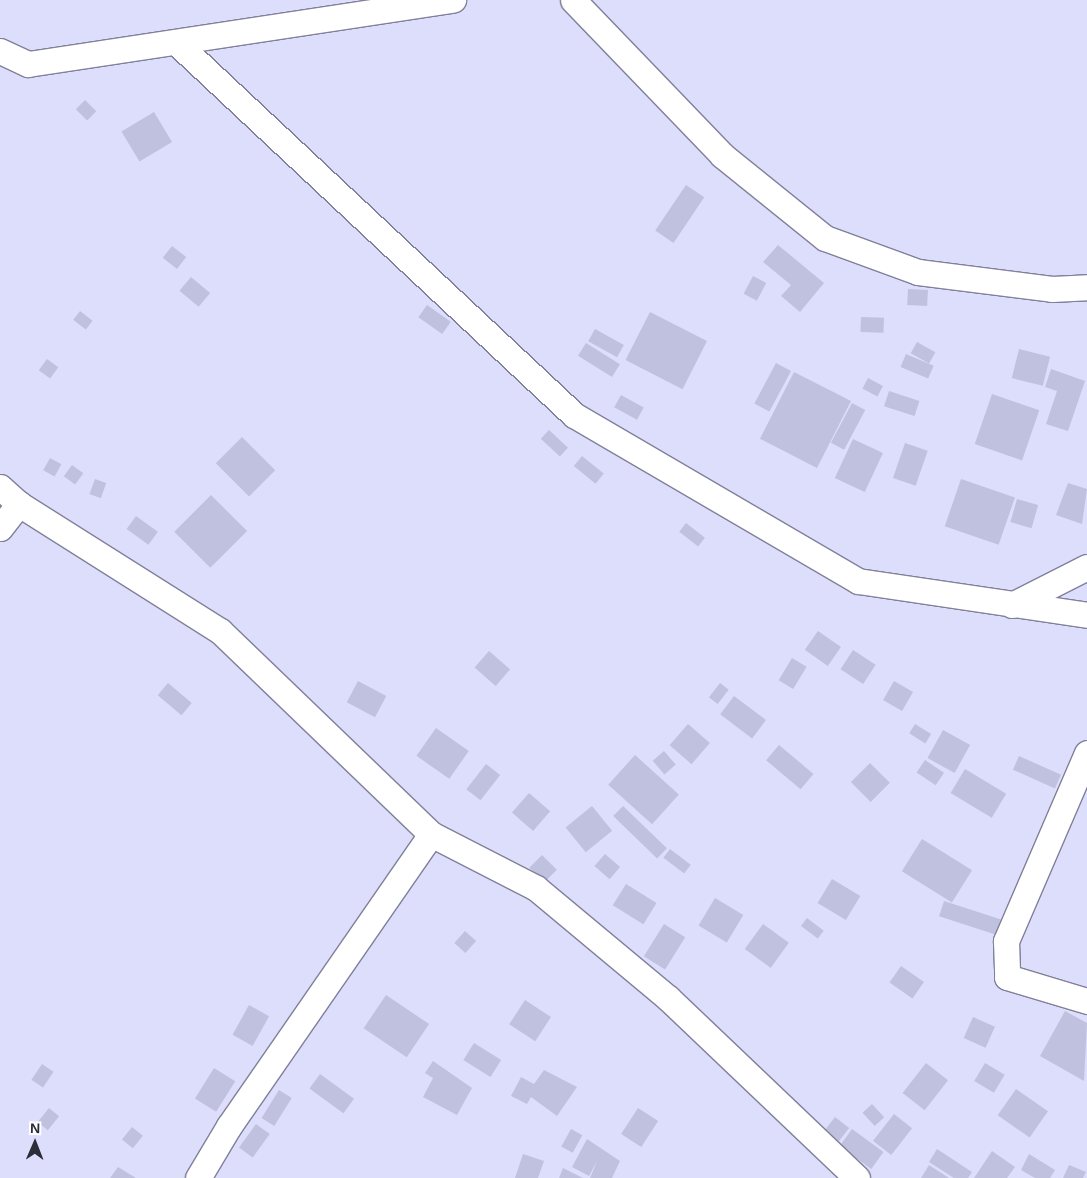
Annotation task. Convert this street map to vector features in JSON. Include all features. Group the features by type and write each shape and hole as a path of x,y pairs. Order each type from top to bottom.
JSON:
{"street":[{"path":"0,51 28,64 178,44 453,0"},
{"path":"573,0 722,155 825,238 918,272 1052,289 1087,287"},
{"path":"178,44 574,415 858,581 1087,615"},
{"path":"0,487 19,504 220,631 430,834 536,888 668,998 857,1178"},
{"path":"0,528 19,504"},
{"path":"1012,605 1087,567"},
{"path":"1087,753 1006,941 1007,977 1087,1001"},
{"path":"198,1178 228,1126 430,834"}],"building":[{"path":"85,100 96,111 87,121 76,109"},
{"path":"154,112 172,142 139,162 121,132"},
{"path":"686,185 704,197 673,243 655,231"},
{"path":"778,245 824,283 800,312 781,296 791,285 763,262"},
{"path":"172,246 186,257 177,269 163,258"},
{"path":"753,276 766,283 757,301 744,294"},
{"path":"191,277 210,293 199,307 179,291"},
{"path":"908,289 928,290 927,306 907,305"},
{"path":"427,305 451,322 442,334 418,317"},
{"path":"80,311 93,321 86,330 73,320"},
{"path":"650,312 707,341 683,389 625,360"},
{"path":"861,317 884,318 883,333 860,332"},
{"path":"595,329 624,345 617,357 588,341"},
{"path":"917,342 935,352 929,364 911,353"},
{"path":"586,343 620,364 612,377 578,356"},
{"path":"1019,349 1050,357 1043,386 1012,378"},
{"path":"906,354 934,366 928,379 901,367"},
{"path":"47,359 58,367 50,379 39,370"},
{"path":"776,363 791,371 769,412 754,404"},
{"path":"1051,369 1085,381 1068,431 1046,424 1057,391 1045,387"},
{"path":"794,372 851,401 817,468 760,439"},
{"path":"868,378 883,386 877,397 862,389"},
{"path":"889,391 919,401 914,416 884,406"},
{"path":"992,394 1039,410 1022,460 975,444"},
{"path":"621,395 644,408 637,420 614,407"},
{"path":"852,403 865,410 844,450 831,443"},
{"path":"549,430 568,448 560,457 541,439"},
{"path":"242,437 275,470 249,496 216,463"},
{"path":"853,439 883,453 865,492 835,478"},
{"path":"905,443 928,451 916,486 893,478"},
{"path":"582,456 604,474 596,484 574,466"},
{"path":"50,458 61,464 55,477 43,470"},
{"path":"72,465 83,473 75,485 64,476"},
{"path":"95,479 106,483 101,498 90,494"},
{"path":"961,479 1015,498 999,545 945,526"},
{"path":"1068,483 1087,489 1082,524 1056,515"},
{"path":"211,495 247,531 210,568 174,532"},
{"path":"1017,499 1038,505 1032,528 1010,522"},
{"path":"136,516 158,532 148,545 127,529"},
{"path":"686,523 705,538 698,546 679,532"},
{"path":"818,631 841,647 828,666 805,650"},
{"path":"853,650 876,665 863,684 840,669"},
{"path":"489,651 510,669 496,686 475,668"},
{"path":"792,658 807,667 793,689 779,680"},
{"path":"358,681 386,696 375,717 347,702"},
{"path":"894,681 913,692 902,711 883,700"},
{"path":"168,683 192,703 181,715 158,695"},
{"path":"720,683 729,690 718,704 709,697"},
{"path":"734,696 766,720 752,738 720,714"},
{"path":"688,724 710,743 692,764 670,745"},
{"path":"915,724 931,734 925,743 909,733"},
{"path":"436,728 469,751 449,779 416,756"},
{"path":"943,730 970,745 955,773 927,758"},
{"path":"779,745 813,774 801,789 766,760"},
{"path":"664,751 676,765 664,774 653,761"},
{"path":"635,755 679,794 652,824 608,785"},
{"path":"1019,756 1061,775 1055,788 1013,770"},
{"path":"925,760 944,773 936,785 917,772"},
{"path":"870,763 890,783 871,802 851,782"},
{"path":"486,764 500,775 480,800 466,789"},
{"path":"965,769 1006,794 992,818 951,793"},
{"path":"529,793 550,811 533,831 512,813"},
{"path":"592,806 612,831 586,852 566,827"},
{"path":"623,806 667,848 657,858 613,816"},
{"path":"922,839 972,870 952,902 902,871"},
{"path":"670,849 691,865 684,873 663,858"},
{"path":"605,854 620,867 610,879 595,866"},
{"path":"542,855 557,870 544,883 529,868"},
{"path":"832,879 860,896 846,920 818,903"},
{"path":"626,884 657,903 643,924 613,905"},
{"path":"715,898 743,915 727,942 699,925"},
{"path":"944,901 1001,920 996,935 939,916"},
{"path":"807,918 824,931 818,939 801,926"},
{"path":"664,924 685,937 665,969 644,956"},
{"path":"763,924 789,943 771,968 745,949"},
{"path":"465,931 476,941 465,953 454,943"},
{"path":"901,966 924,982 912,998 890,982"},
{"path":"386,995 429,1024 407,1057 364,1028"},
{"path":"525,1000 551,1017 535,1041 509,1024"},
{"path":"249,1005 269,1016 253,1046 233,1035"},
{"path":"1065,1011 1087,1023 1084,1081 1040,1056"},
{"path":"973,1017 995,1027 986,1048 964,1038"},
{"path":"474,1043 501,1060 491,1077 463,1060"},
{"path":"433,1061 472,1088 457,1115 423,1097 433,1078 425,1073"},
{"path":"926,1063 948,1080 925,1110 903,1093"},
{"path":"985,1063 1005,1075 994,1093 974,1081"},
{"path":"42,1064 54,1072 43,1088 31,1080"},
{"path":"214,1068 235,1081 216,1112 195,1099"},
{"path":"544,1070 577,1087 557,1116 531,1097 527,1104 511,1096 521,1077 534,1084"},
{"path":"320,1074 354,1099 343,1113 309,1089"},
{"path":"1016,1089 1048,1111 1030,1138 998,1115"},
{"path":"279,1090 292,1098 274,1126 262,1118"},
{"path":"872,1104 884,1117 875,1126 862,1113"},
{"path":"49,1108 59,1116 48,1130 38,1122"},
{"path":"638,1108 658,1121 641,1147 621,1134"},
{"path":"894,1114 912,1128 891,1155 873,1141"},
{"path":"835,1117 849,1128 839,1141 825,1130"},
{"path":"256,1124 270,1134 253,1157 239,1147"},
{"path":"132,1127 143,1136 133,1148 122,1139"},
{"path":"571,1129 582,1135 573,1153 561,1146"},
{"path":"852,1129 884,1152 871,1169 840,1146"},
{"path":"587,1139 620,1161 612,1178 590,1178 597,1161 589,1176 572,1167"},
{"path":"937,1149 972,1172 968,1178 954,1178 929,1162"},
{"path":"992,1151 1015,1167 1007,1178 974,1178"},
{"path":"523,1154 544,1161 538,1178 515,1178"},
{"path":"1029,1154 1055,1170 1050,1178 1035,1178 1021,1170"},
{"path":"929,1165 949,1178 921,1178"},
{"path":"1069,1165 1086,1172 1083,1178 1063,1178"},
{"path":"118,1167 136,1178 110,1178"},
{"path":"563,1168 583,1178 559,1178"}]}
